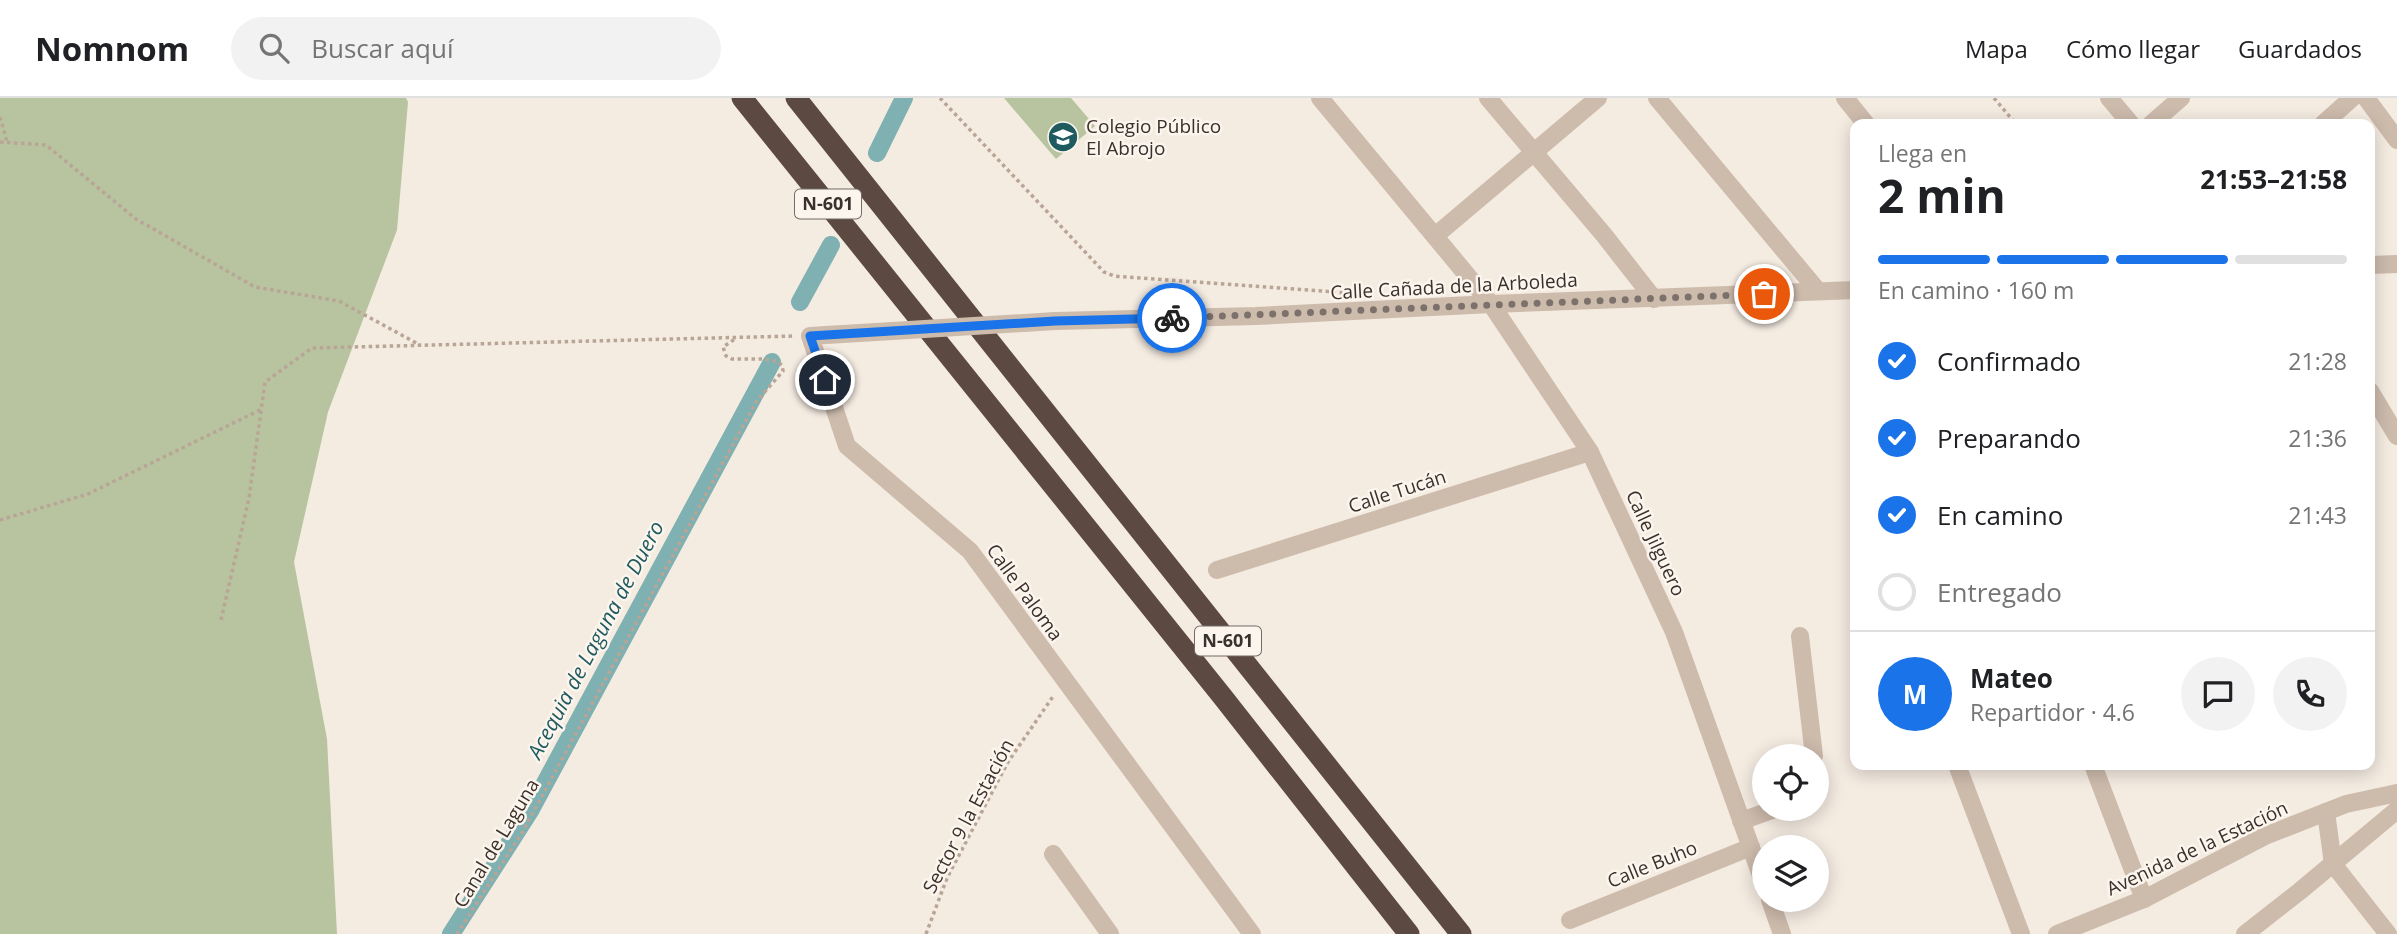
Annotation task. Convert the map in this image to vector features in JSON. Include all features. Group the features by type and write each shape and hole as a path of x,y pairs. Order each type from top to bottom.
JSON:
{"highway":[{"name":"N-601","path":"742,98 1409,934"},
{"name":"N-601","path":"796,98 1461,934"}],"street":[{"name":"Calle Jilguero","path":"1320,98 1491,304 1590,452 1674,632 1752,850"},
{"path":"1488,98 1654,299"},
{"path":"1435,236 1598,98"},
{"path":"1657,98 1818,291"},
{"path":"1845,98 1862,119"},
{"path":"2109,98 2127,119"},
{"path":"2157,119 2181,98"},
{"path":"2329,119 2352,98"},
{"path":"2366,98 2397,139"},
{"path":"2375,266 2394,269"},
{"name":"Calle Cañada de la Arboleda","path":"810,336 1055,321 1256,316 1850,290"},
{"name":"Calle Paloma","path":"810,336 847,446 970,551 1252,934"},
{"path":"2375,399 2397,436"},
{"name":"Calle Tucán","path":"1217,570 1590,452"},
{"path":"1800,636 1813,744"},
{"path":"1959,770 2021,934"},
{"path":"2095,770 2144,899"},
{"name":"Avenida de la Estación","path":"2057,934 2144,899 2265,836 2346,804 2397,793"},
{"path":"2245,934 2397,810"},
{"path":"2326,812 2333,864 2388,934"},
{"path":"1741,821 1752,817"},
{"name":"Calle Buho","path":"1570,920 1751,847"},
{"path":"1053,854 1110,934"},
{"path":"1774,912 1782,934"}],"path":[{"path":"940,98 1104,272 1114,276 1351,293"},
{"path":"1994,98 2012,119"},
{"path":"0,117 8,142"},
{"path":"0,142 46,145 136,219 255,287 339,301 421,346"},
{"path":"221,620 249,498 265,382 312,348 810,336"},
{"name":"Canal de Laguna","path":"457,934 523,831 756,402 783,371 782,365 776,361 726,356 723,348 737,338"},
{"path":"0,520 88,494 261,409"},
{"name":"Sector 9 la Estación","path":"926,934 947,878 1008,762 1058,690 1062,677"}],"green space":[{"path":"0,98 406,98 408,102 397,230 328,412 294,562 327,739 337,934 0,934"},
{"path":"1004,98 1071,98 1095,126 1056,159"}],"waterway":[{"name":"Acequia de Laguna de Duero","path":"877,153 904,98"},
{"name":"Acequia de Laguna de Duero","path":"800,302 831,245"},
{"name":"Acequia de Laguna de Duero","path":"451,934 530,811 772,362"}],"way so far":[{"path":"1172,318 1764,294"}],"place":[{"name":"Colegio Público El Abrojo","path":"1063,137"}],"route":[{"path":"825,380 810,336 1055,321 1172,318"}]}
